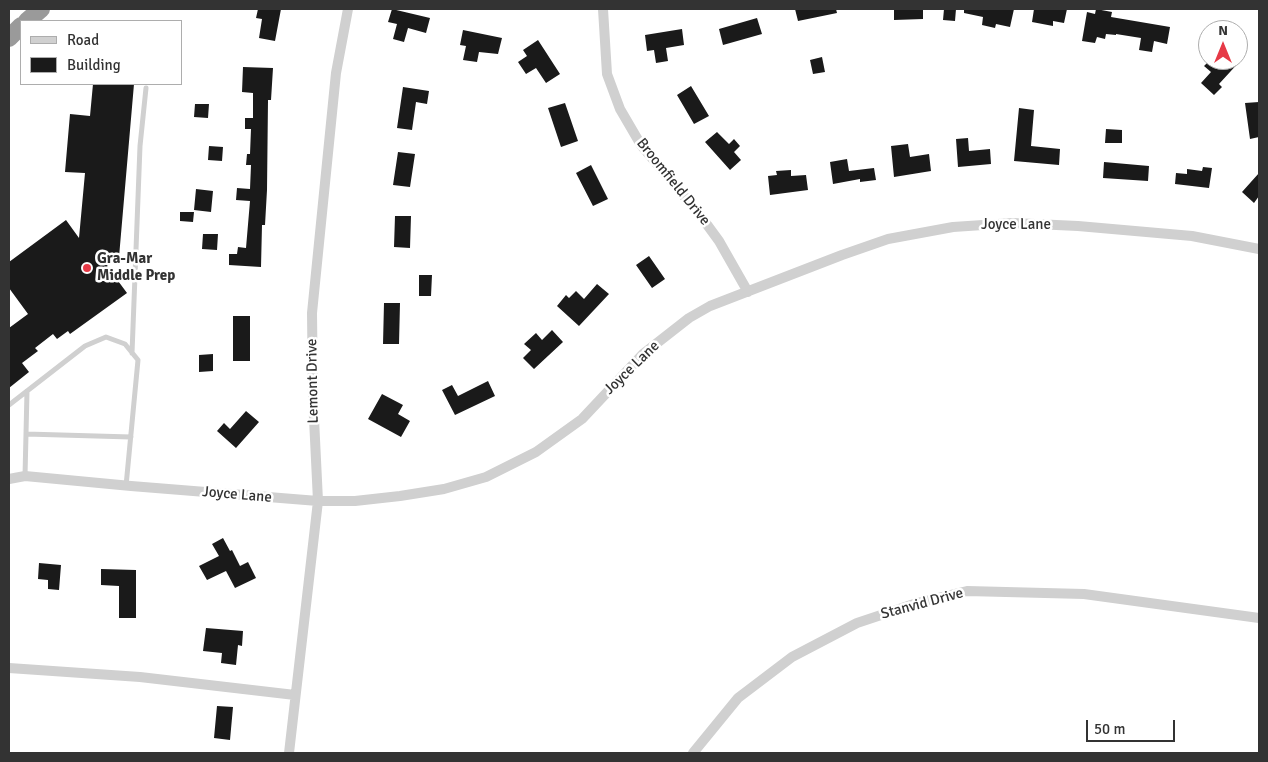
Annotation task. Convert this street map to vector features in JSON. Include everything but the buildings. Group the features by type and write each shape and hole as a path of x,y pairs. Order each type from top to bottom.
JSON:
{"highway":[{"path":"28,20 41,9"},
{"path":"9,38 20,27"}],"street":[{"name":"Lemont Drive","path":"289,753 318,501 313,398 312,313 336,73 348,9"},
{"name":"Broomfield Drive","path":"603,9 607,74 620,109 641,145 700,215 719,242 748,292"},
{"name":"Joyce Lane","path":"9,480 25,476 318,501 355,501 444,489 486,477 536,452 582,419 643,354 688,318 710,306 888,239 954,227 1013,223 1078,226 1192,236 1259,249"},
{"name":"Stanvid Drive","path":"693,753 738,698 792,657 857,623 916,602 967,591 1084,594 1259,618"},
{"path":"9,668 140,677 295,695"}],"lane":[{"path":"132,354 140,146 146,88"},
{"path":"9,405 84,346 106,337 125,344 138,360 126,486"},
{"path":"25,476 27,391"},
{"path":"26,434 131,437"}],"place":[{"name":"Gra-Mar Middle Prep","path":"87,268"}]}
